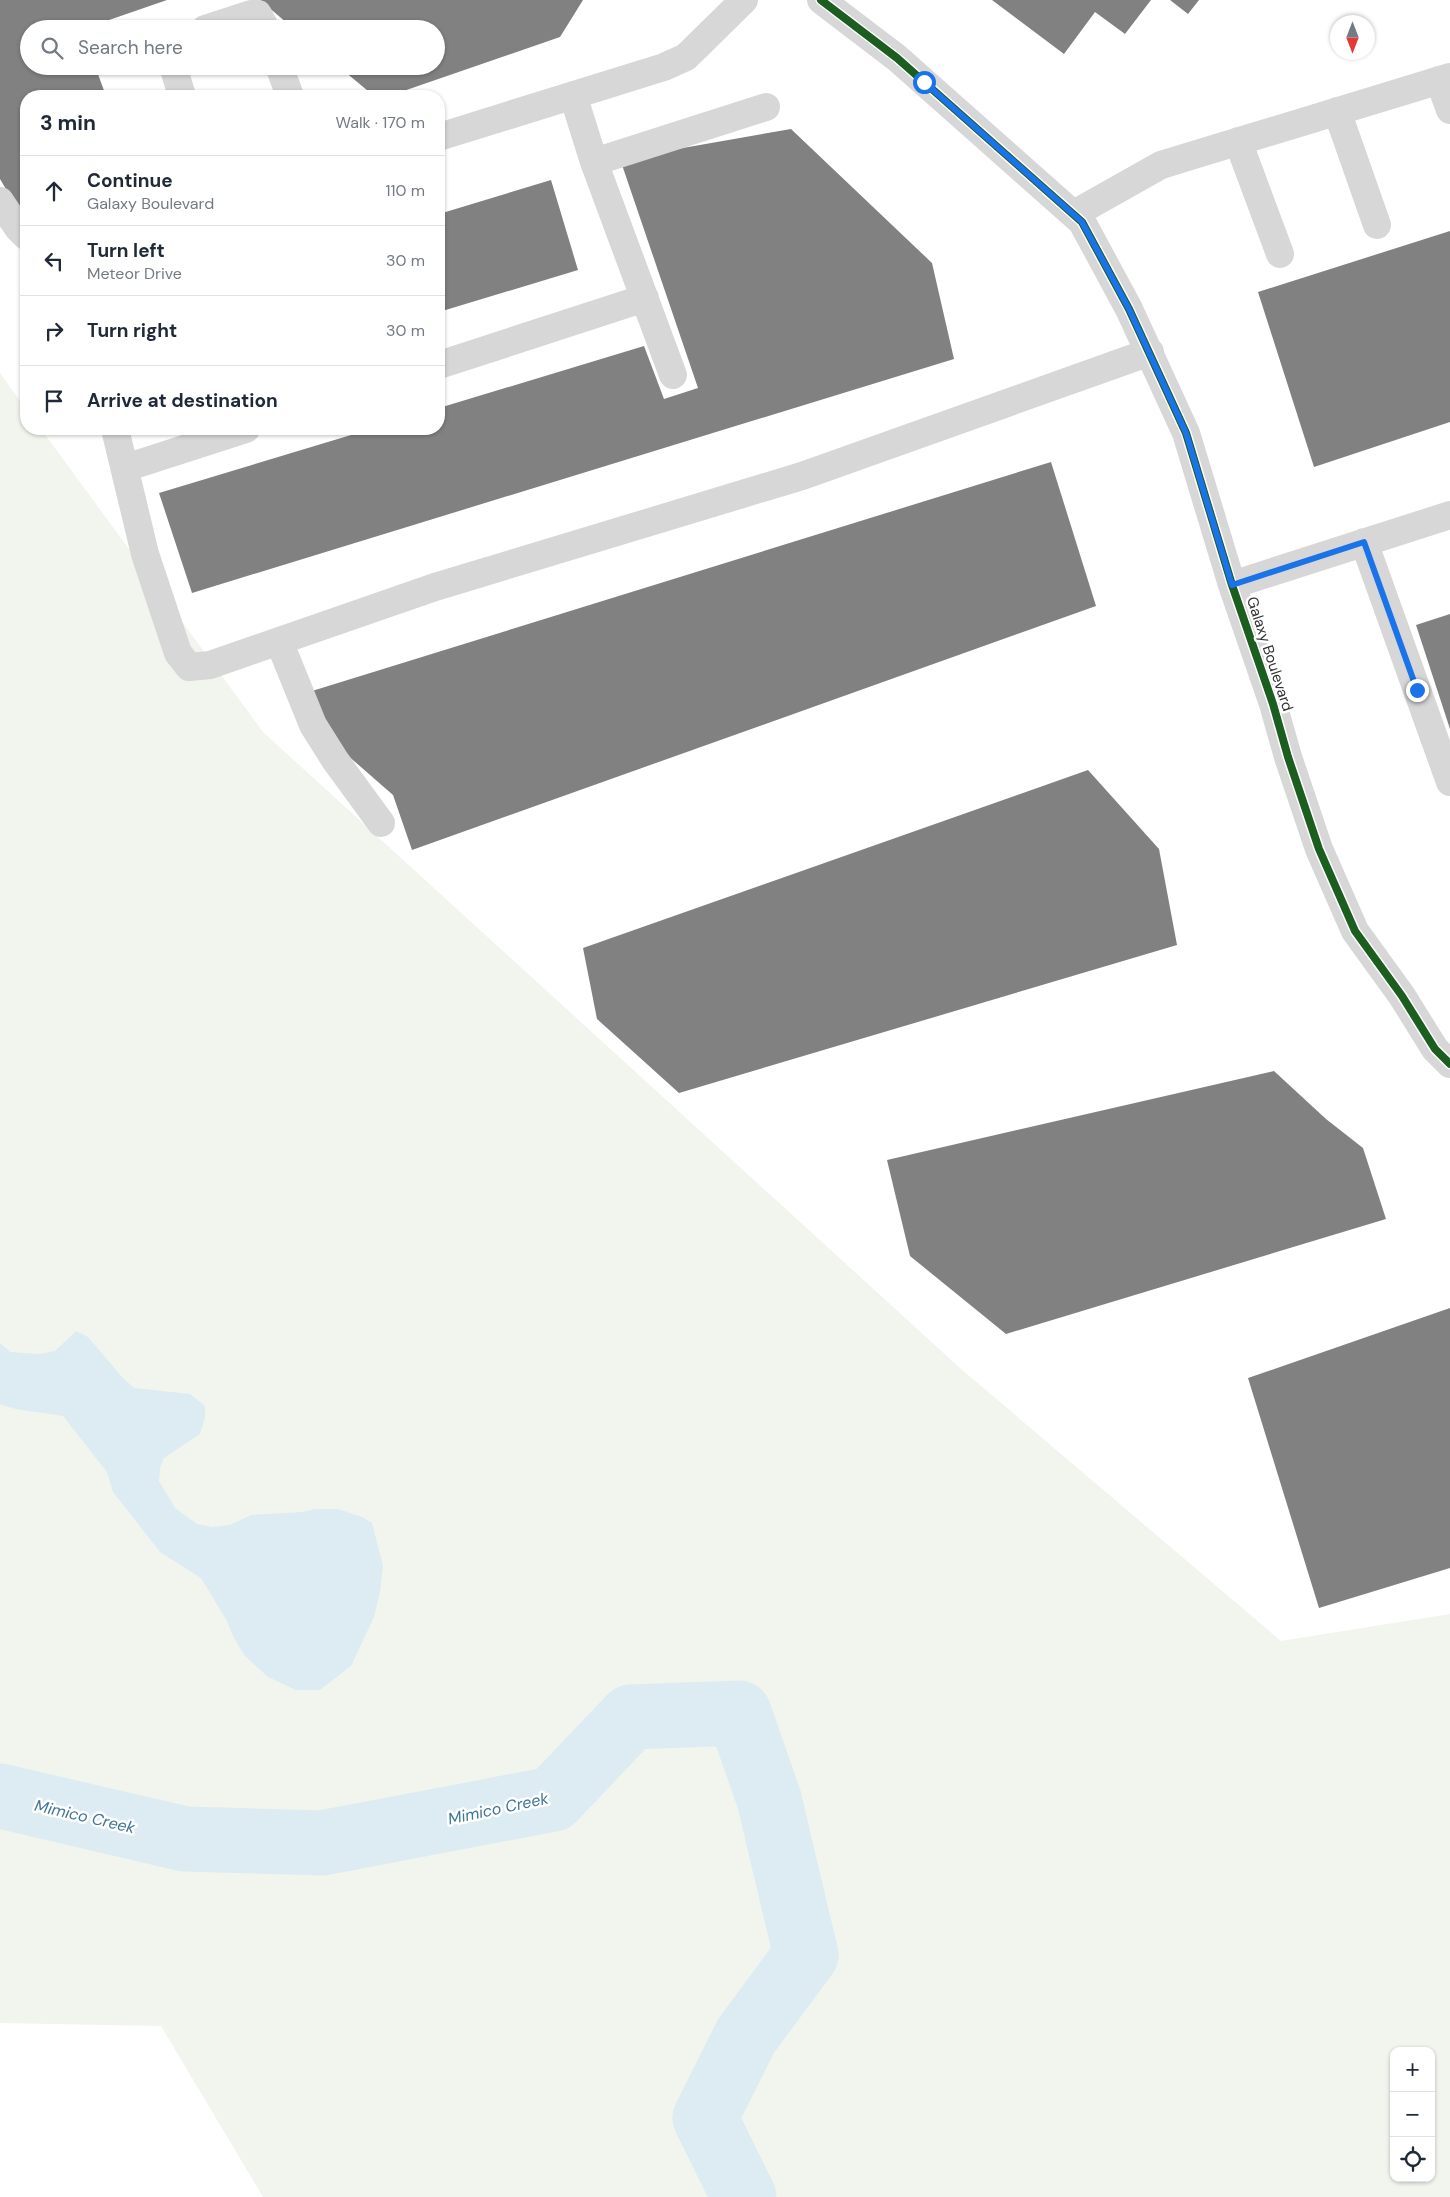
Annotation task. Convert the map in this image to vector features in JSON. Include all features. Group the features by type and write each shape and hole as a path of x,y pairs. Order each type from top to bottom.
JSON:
{"street":[{"path":"445,135 664,67 686,57 744,0"},
{"name":"Galaxy Boulevard","path":"821,0 897,58 1082,222 1150,352 1186,433 1232,585 1273,704 1288,757 1319,849 1355,931 1445,1051"},
{"path":"233,20 251,14 258,14 261,20"},
{"path":"176,75 180,90"},
{"path":"282,75 288,90"},
{"path":"1074,214 1161,165 1444,79 1450,110"},
{"path":"573,95 594,162 673,375"},
{"path":"594,162 766,107"},
{"path":"1337,112 1377,226"},
{"path":"1238,141 1280,254"},
{"path":"0,201 20,230"},
{"path":"445,363 645,298"},
{"path":"116,435 145,554 178,653 189,667 210,665 435,587 802,476 1150,352"},
{"path":"125,468 227,435"},
{"path":"1232,585 1450,515"},
{"path":"1364,542 1450,782"},
{"path":"279,642 313,725 335,760 381,823"}],"shaded area":[{"path":"0,373 20,401 20,435 45,435 263,732 960,1368 1281,1641 1450,1614 1450,2197 263,2197 161,2026 0,2023"},
{"path":"76,1331 88,1337 134,1388 190,1394 205,1406 205,1418 200,1434 164,1458 160,1468 159,1481 175,1508 197,1524 212,1527 230,1525 251,1515 302,1512 315,1509 338,1509 362,1517 372,1523 383,1566 380,1592 374,1617 351,1666 320,1690 296,1690 268,1677 244,1655 227,1621 201,1578 160,1552 113,1492 107,1472 63,1416 23,1410 0,1404 0,1343 10,1352 39,1354 55,1351"}],"building":[{"path":"0,0 167,0 109,20 20,20 20,75 98,75 104,90 20,90 20,213 0,179"},
{"path":"260,0 583,0 560,37 406,90 367,90 349,75 445,75 445,20 283,20"},
{"path":"992,0 1151,0 1125,34 1095,12 1064,54"},
{"path":"1170,0 1199,0 1188,14"},
{"path":"791,129 932,263 954,359 192,593 159,493 351,435 445,435 445,406 644,346 664,399 698,388 620,159"},
{"path":"551,180 578,270 445,310 445,212"},
{"path":"1450,231 1450,422 1314,467 1258,292"},
{"path":"1051,462 1096,606 412,850 393,795 330,740 312,691"},
{"path":"1450,614 1450,729 1416,625"},
{"path":"1088,770 1159,849 1177,945 679,1093 597,1019 583,948"},
{"path":"1274,1071 1326,1119 1363,1148 1386,1219 1006,1334 910,1256 887,1160"},
{"path":"1450,1308 1450,1568 1319,1608 1248,1378"}],"waterway":[{"name":"Mimico Creek","path":"0,1796 185,1839 322,1843 553,1799 631,1717 739,1713 769,1799 806,1955 746,2036 705,2118 744,2197"}],"cycle path":[{"path":"821,0 897,58 1082,222 1129,309 1186,433 1232,585 1273,704 1288,757 1319,849 1355,931 1402,996 1435,1049 1450,1064"}],"route":[{"path":"924,82 1082,222 1129,309 1186,433 1232,585 1364,542 1417,690"}]}
